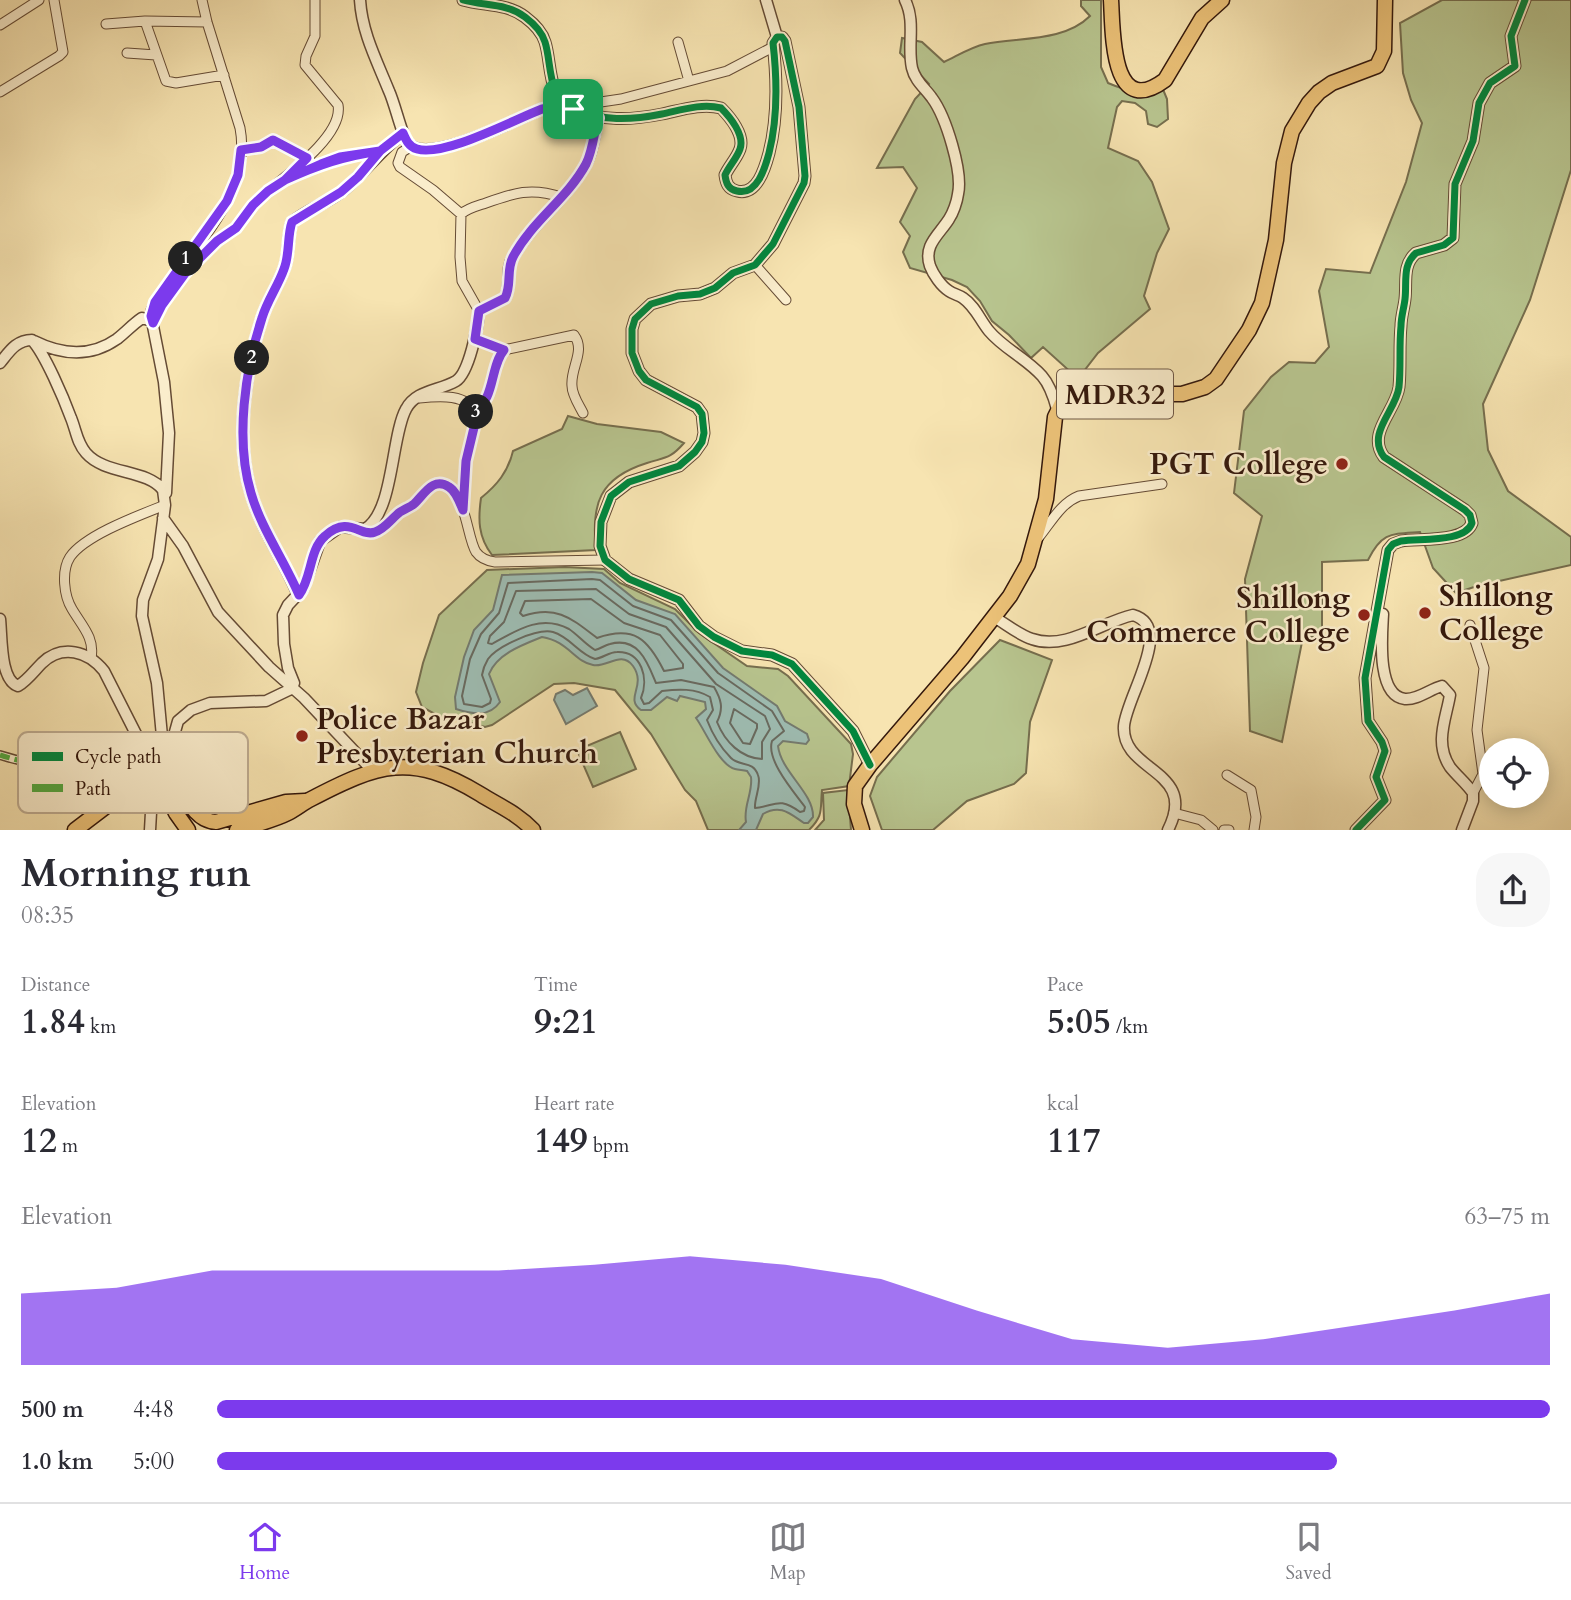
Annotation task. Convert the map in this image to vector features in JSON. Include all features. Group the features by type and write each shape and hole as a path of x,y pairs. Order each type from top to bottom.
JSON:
{"main road":[{"path":"1111,0 1115,65 1126,83 1140,89 1158,85 1165,80 1202,18 1222,0"},
{"name":"MDR32","path":"862,830 855,786 995,617 1028,564 1046,499 1057,409 1068,399 1086,394 1164,395 1194,391 1216,379 1249,330 1262,303 1276,240 1284,163 1292,131 1319,92 1332,83 1369,70 1382,59 1385,0"},
{"path":"237,830 288,813 372,770 409,767 467,786 506,807 533,830"},
{"path":"198,813 208,822 286,802 307,801"},
{"path":"75,830 96,813"},
{"path":"176,813 188,830"}],"street":[{"path":"0,25 39,0"},
{"path":"0,92 63,52 54,0"},
{"path":"157,732 157,683 142,616 143,600 158,559 165,504 169,433 164,382 151,310 227,201 238,175 241,150 240,128 202,0"},
{"path":"153,322 170,294 201,256 236,228 260,197 285,180 333,128 339,111 334,100 305,65 315,36 315,0"},
{"path":"360,0 371,51 397,108 403,133 412,146 419,150 449,146 542,109 609,102 727,71 782,37 785,41 799,107 805,176 801,190 773,244 755,265 733,273 709,292 651,304 635,319 631,341 639,372 646,380 697,407 702,414 704,433 695,452 678,466 629,482 611,496 601,522 600,546 605,560 629,579 679,600 697,624 714,637 743,651 772,655 792,664 853,731 870,765"},
{"path":"463,0 512,9 525,16 537,28 545,40 554,87 568,106 598,118 627,118 698,107 721,108 734,124 741,143 740,151 725,175 731,189 740,192 747,191 761,177 774,125 775,42 766,0"},
{"path":"495,5 511,0"},
{"path":"905,0 911,13 912,66 915,76 934,100 942,118 955,153 959,176 959,193 950,218 931,242 928,253 930,265 937,279 949,292 962,297 975,310 999,342 1042,376 1057,409"},
{"path":"1356,830 1385,800 1376,777 1384,755 1384,746 1368,721 1365,696 1367,668 1387,553 1393,544 1413,539 1458,536 1472,526 1471,518 1465,510 1384,457 1378,447 1377,439 1395,403 1398,390 1407,265 1416,253 1444,246 1453,237 1455,184 1473,141 1479,103 1490,83 1516,66 1512,31 1525,0"},
{"path":"106,24 145,21 207,22"},
{"path":"145,21 162,75 170,83 224,75"},
{"path":"678,42 689,81"},
{"path":"127,53 156,55"},
{"path":"479,311 505,298 508,267 512,258 531,230 577,180 592,151 598,118"},
{"path":"299,595 257,510 248,483 243,452 243,424 249,368 262,316 285,268 292,222 341,192 380,151 403,133"},
{"path":"241,150 261,147 273,140 307,158"},
{"path":"173,732 178,721 191,709 210,703 266,701 291,689 294,683 288,668 282,621 284,611 299,595 307,579 317,547 325,535 340,527 369,527 376,517 390,475 404,412 410,403 432,388 458,379 465,369 475,339 479,311 462,281 460,214 433,190 400,167 398,163 402,152 412,146"},
{"path":"285,180 340,157 380,151"},
{"path":"460,214 505,195 543,191 561,197"},
{"path":"755,265 786,300"},
{"path":"0,363 21,341 32,340 74,354 88,352 115,340 144,317 153,322"},
{"path":"475,339 504,350 575,335 579,353 572,384 583,413"},
{"path":"32,340 59,391 81,447 87,455 99,463 154,481 163,490 165,504"},
{"path":"475,410 485,403 497,359 504,350"},
{"path":"418,398 452,398 470,404 475,410 477,415 466,461 463,510"},
{"path":"1036,540 1072,499 1162,484"},
{"path":"360,529 368,533 377,531 415,503 431,486 448,485 463,510 476,552 489,562 605,560"},
{"path":"91,658 92,643 65,590 66,567 71,557 110,529 165,504"},
{"path":"163,518 183,546 218,612 372,770"},
{"path":"1381,587 1386,683 1398,696 1405,699 1436,687 1442,686 1446,689 1450,695 1441,736 1443,749 1451,767 1472,793"},
{"path":"995,617 1034,640 1046,641 1077,636 1133,615 1141,617 1147,623 1152,639 1125,719 1124,737 1134,755 1165,778 1172,788 1174,813 1168,830"},
{"path":"0,619 5,673 14,685 24,683 50,656 73,651 91,658 104,671 135,732"},
{"path":"1462,830 1472,793 1483,774 1478,730 1483,668 1470,625"},
{"path":"0,755 18,759"},
{"path":"1227,775 1251,790 1256,817 1254,830"},
{"path":"1174,813 1201,820 1213,830"}],"green space":[{"path":"1081,0 1101,0 1101,67 1108,83 1135,91 1162,87 1167,99 1168,119 1157,127 1148,124 1146,111 1135,103 1122,101 1117,107 1108,148 1138,161 1152,182 1169,229 1157,253 1144,296 1150,309 1098,353 1070,389 1064,386 1074,375 1043,347 1031,358 992,321 980,301 967,287 910,268 903,252 910,236 900,222 917,188 903,167 877,168 915,99 929,84 900,53 902,38 922,42 944,62 985,44 1041,37 1067,30 1090,16 1081,6"},
{"path":"1442,0 1571,0 1571,170 1530,300 1483,404 1488,450 1508,491 1571,537 1571,565 1456,593 1433,568 1420,532 1388,536 1378,544 1368,560 1322,562 1322,637 1303,637 1282,742 1250,731 1245,579 1262,516 1234,493 1244,411 1271,377 1289,362 1315,363 1329,347 1319,291 1326,269 1370,273 1406,182 1422,123 1411,100 1403,73 1400,23"},
{"path":"568,416 597,424 661,432 684,443 671,455 631,469 608,485 597,506 596,550 492,555 480,528 481,498 501,477 513,451 562,429"},
{"path":"565,567 604,569 620,583 675,609 699,633 747,666 778,669 788,676 851,744 853,754 849,786 822,790 819,816 809,830 708,830 696,801 685,790 651,734 615,690 574,683 554,684 485,727 458,719 446,720 422,707 416,692 439,615 487,570"},
{"path":"1000,640 1052,660 1030,722 1026,773 1014,784 967,801 933,830 882,830 870,796 877,777 950,691"},
{"path":"620,732 636,769 593,787 577,750"},
{"path":"848,790 851,830 815,830 824,820 823,793"}],"water":[{"path":"602,573 636,600 675,614 723,668 777,706 785,721 807,734 809,740 806,744 783,741 778,746 780,756 812,808 813,817 808,823 784,811 774,810 763,814 756,830 739,830 746,822 751,777 747,771 729,766 713,747 696,718 706,709 705,702 680,696 677,701 667,697 651,710 641,710 635,701 637,673 628,661 619,659 593,665 551,639 542,637 511,651 493,667 489,674 500,702 496,707 485,713 456,709 455,697 464,657 474,630 493,610 502,575"},
{"path":"587,688 597,706 566,724 554,700 556,694 565,690 573,695"}],"marked path":[{"path":"0,755 18,760"}],"cycle path":[{"path":"463,0 511,9 534,25 545,42 558,96 564,103 583,113 605,118 628,118 699,107 721,108 739,132 739,152 725,175 728,185 737,191 744,191 755,185 765,166 772,140 775,112 773,43 777,37 782,37 785,41 799,107 804,183 773,244 755,265 733,273 715,288 700,294 678,296 651,304 635,319 632,329 632,353 639,371 646,380 697,407 702,414 704,433 695,452 679,466 629,482 611,496 601,522 600,546 605,560 629,579 679,600 699,626 714,637 742,651 772,655 792,664 853,731 870,765"},
{"path":"1356,830 1385,800 1376,777 1385,751 1368,721 1365,678 1388,550 1401,541 1461,534 1472,523 1465,510 1384,457 1379,448 1380,431 1399,387 1401,323 1407,268 1416,253 1444,245 1453,238 1455,184 1473,141 1479,103 1490,83 1515,66 1511,36 1525,0"}],"place":[{"name":"PGT College","path":"1342,464"},
{"name":"Shillong College","path":"1425,613"},
{"name":"Shillong Commerce College","path":"1364,615"},
{"name":"Police Bazar Presbyterian Church","path":"302,736"}],"route":[{"path":"573,109 542,109 459,144 431,149 419,150 407,142 403,133 380,151 340,157 285,180 260,197 236,228 217,241 186,272 162,305 153,323 151,310 155,302 227,201 238,175 241,150 261,147 273,140 307,158 285,180 321,164 340,157 360,154 380,151 341,192 292,222 285,268 262,316 249,368 243,452 250,491 299,595 320,541 333,530 352,527 372,534 410,507 436,484 448,485 463,510 466,461 477,415 475,410 485,403 497,359 504,350 475,339 479,311 502,300 508,294 508,267 512,258 531,230 577,180 589,158 598,118 573,109"}]}
